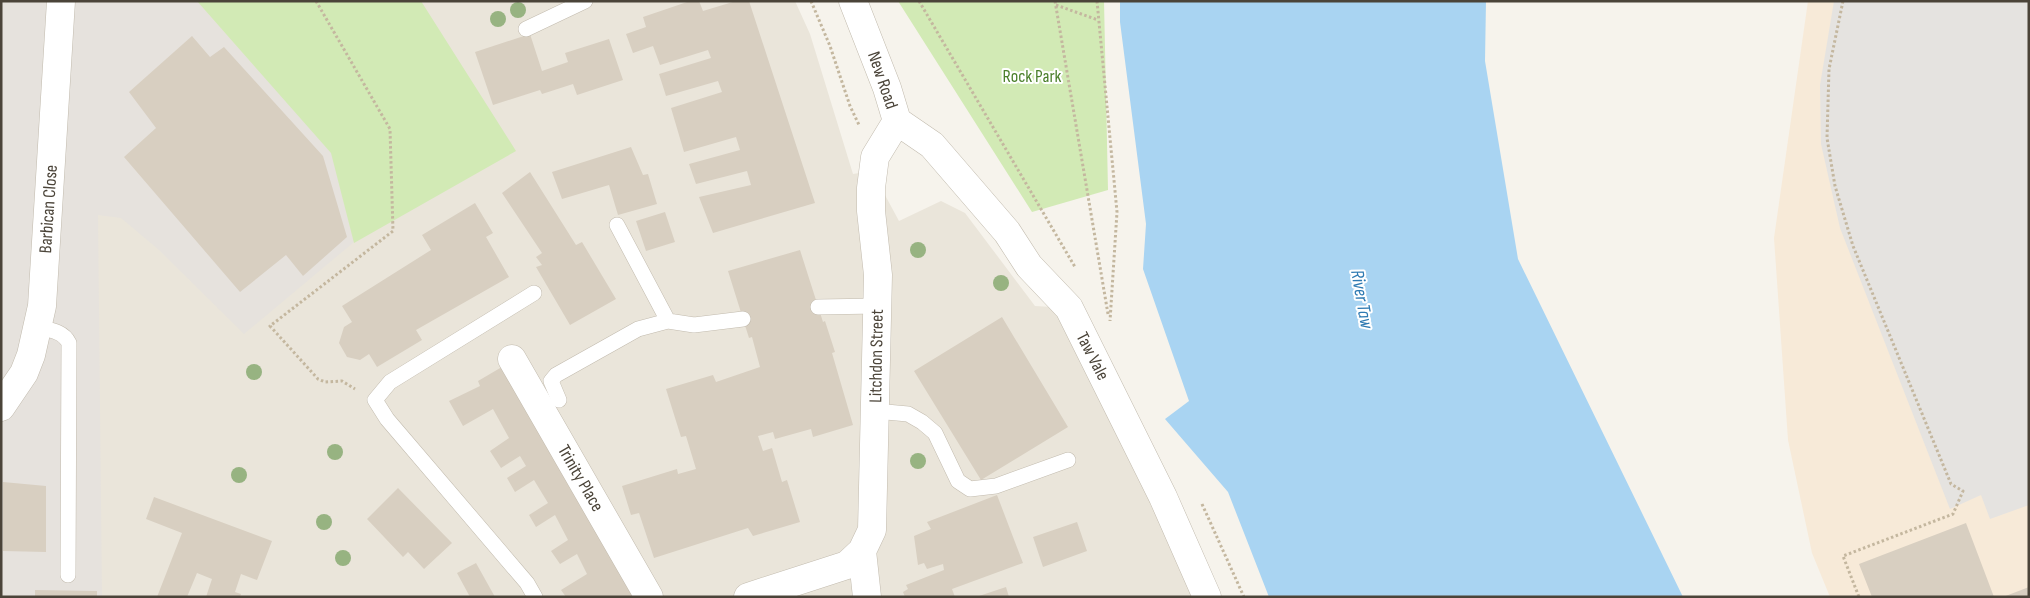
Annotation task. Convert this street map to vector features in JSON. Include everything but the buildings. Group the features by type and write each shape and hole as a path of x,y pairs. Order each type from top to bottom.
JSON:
{"street":[{"name":"Barbican Close","path":"1,407 24,373 31,355 42,306 61,1"},
{"name":"New Road","path":"853,1 887,88 897,120 932,144"},
{"name":"Litchdon Street","path":"862,551 872,530 878,306 878,275 871,212 871,188 875,156 897,120"},
{"name":"Taw Vale","path":"932,144 1007,232 1030,266 1069,308 1163,497 1207,597"},
{"name":"Trinity Place","path":"512,360 649,597"},
{"path":"748,597 847,565 862,551"},
{"path":"862,551 867,597"}],"lane":[{"path":"526,30 585,1"},
{"path":"617,225 668,321"},
{"path":"534,293 390,382 375,400 387,419 527,583 536,597"},
{"path":"818,307 878,306"},
{"path":"559,400 551,381 556,375 638,329 668,321 694,325 743,319"},
{"path":"37,327 58,332 66,338 69,344 68,575"},
{"path":"875,411 908,414 922,422 935,433 958,481 970,489 996,486 1068,460"}],"path":[{"path":"316,1 390,129 393,231 270,326 318,379 325,382 342,381 375,400"},
{"path":"811,1 830,46 850,106 875,156"},
{"path":"919,1 1080,275"},
{"path":"1097,1 1117,212 1110,326"},
{"path":"1843,1 1829,69 1827,138 1835,186 1853,246 1921,414 1951,484 1963,491 1953,514 1843,556 1859,597"},
{"path":"1055,3 1098,20"},
{"path":"1055,3 1110,326"},
{"path":"1105,318 1110,326"}],"shaded area":[{"path":"1,1 795,1 810,34 853,174 872,171 899,221 941,201 965,213 1035,306 1069,308 1207,597 1,597"},
{"path":"1,1 197,1 332,153 354,242 244,334 159,250 121,218 98,215 102,597 1,597"},
{"path":"1808,1 2029,1 2029,597 1830,597 1812,553 1788,440 1774,238"},
{"path":"1834,1 2029,1 2029,505 1990,519 1981,495 1950,509 1840,228 1821,144 1820,85"}],"green space":[{"path":"197,1 421,1 516,151 354,243 331,153"},
{"name":"Rock Park","path":"898,1 1104,1 1108,190 1032,212"}],"water":[{"name":"River Taw","path":"1120,1 1486,1 1485,61 1518,259 1683,597 1269,597 1228,492 1165,419 1189,401 1143,269 1146,224 1120,22"}]}
